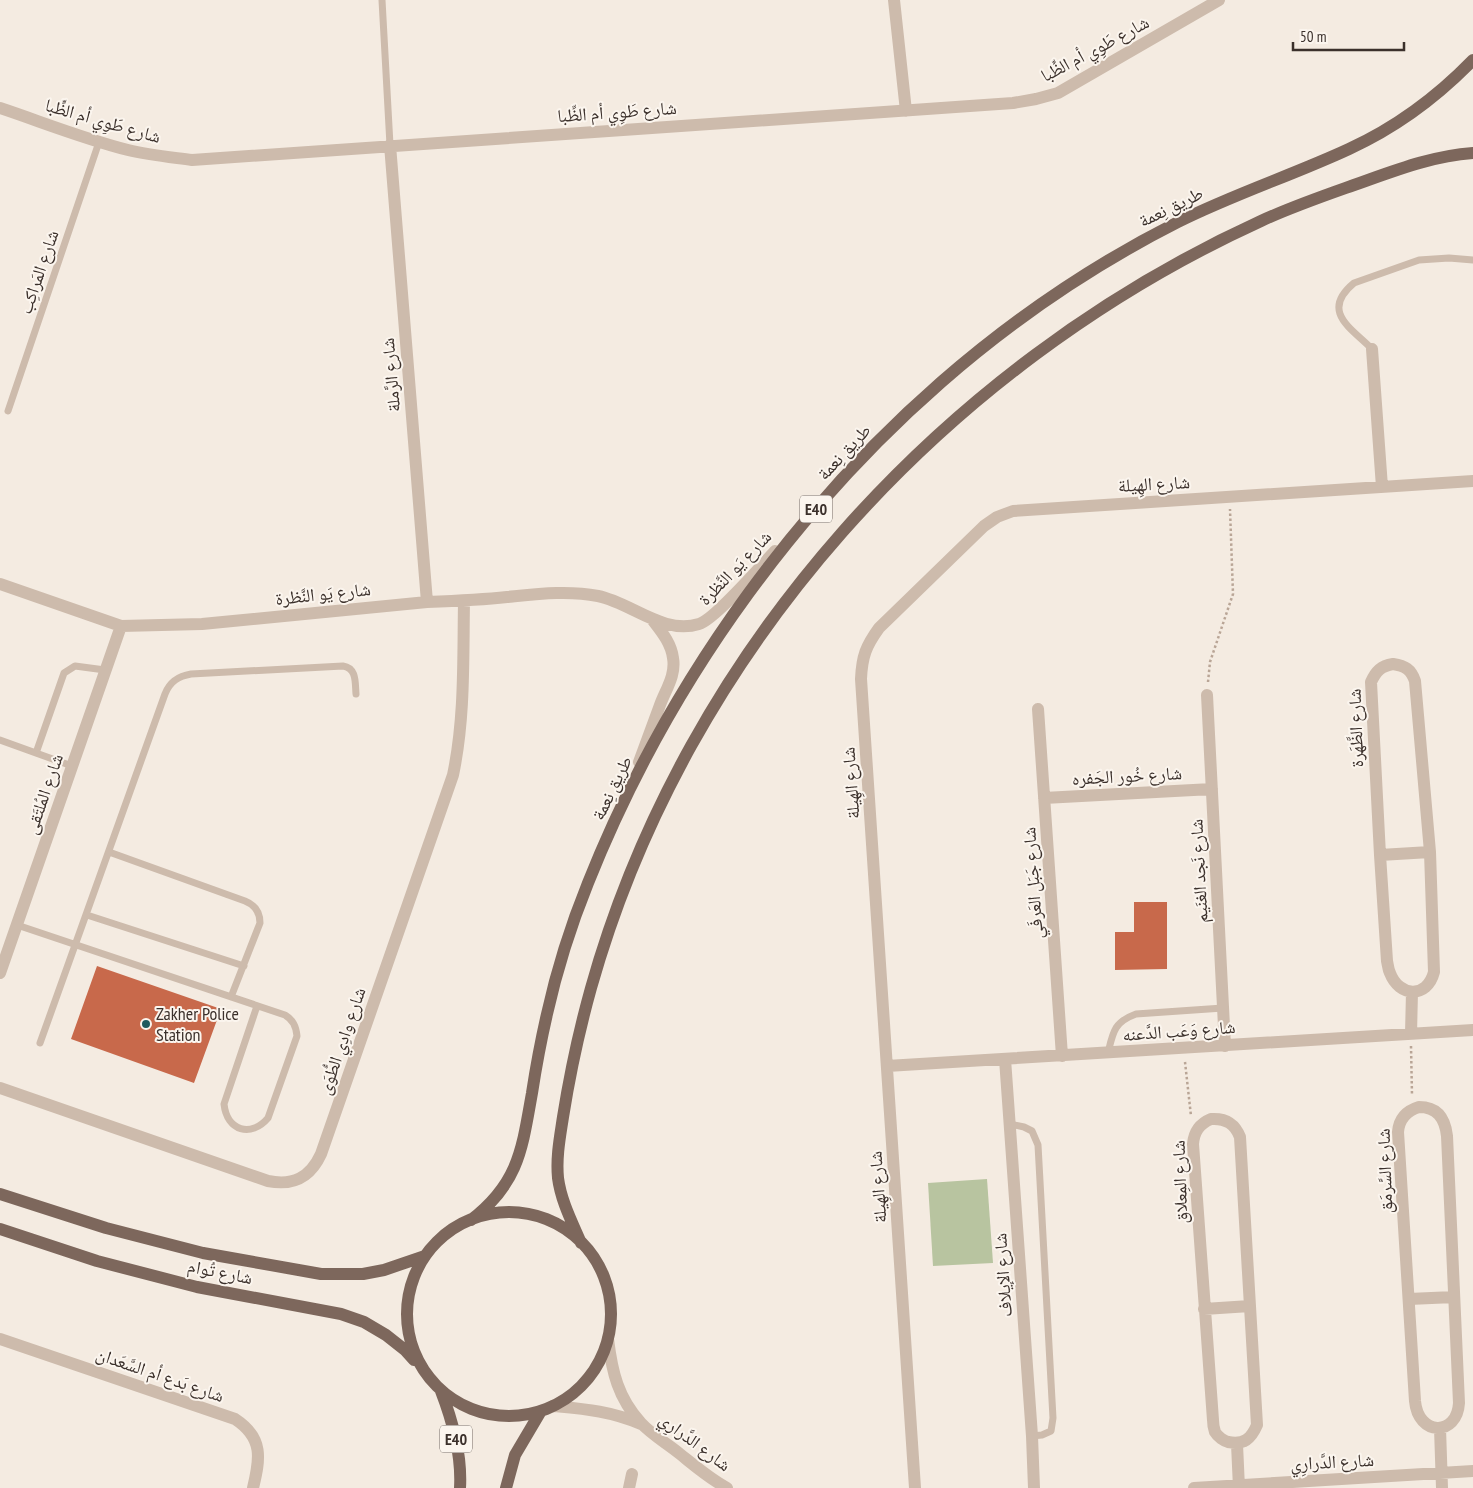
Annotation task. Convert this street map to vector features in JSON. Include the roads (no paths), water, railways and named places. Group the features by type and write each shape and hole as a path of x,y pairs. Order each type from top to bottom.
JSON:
{"main road":[{"name":"طريق نِعمة","path":"471,1220 483,1211 502,1190 517,1163 525,1134 539,1050 559,967 587,886 625,799 646,756 694,673 748,594 807,519 876,443 915,405 955,369 1042,303 1134,245 1182,220 1232,197 1352,148 1382,132 1410,114 1437,93 1473,60"},
{"name":"E40","path":"582,1243 565,1206 561,1192 557,1158 574,1056 588,999 607,936 632,870 659,809 703,724 754,644 812,567 876,496 948,425 1027,361 1110,303 1198,252 1289,208 1400,167 1428,159 1473,153"},
{"name":"شارع تُوام","path":"0,1194 106,1228 203,1252 321,1274 364,1274 384,1270 425,1256"},
{"path":"500,1213 530,1215 558,1225 582,1243 599,1267 607,1288 611,1310 608,1339 597,1366 588,1379 578,1389 553,1406 526,1415 511,1416 481,1412 466,1407 441,1391 422,1368 410,1341 406,1312 411,1282 425,1256 445,1234 471,1220 500,1213"},
{"name":"شارع تُوام","path":"0,1229 97,1261 198,1287 341,1314 364,1322 386,1335 405,1350 422,1368"},
{"name":"E40","path":"441,1391 451,1417 457,1444 460,1488"},
{"path":"506,1488 514,1455 541,1411"}],"street":[{"path":"894,0 906,111"},
{"name":"شارع طَوِي أم الظِّبا","path":"0,108 99,142 160,156 192,160 1013,103 1058,93 1219,0"},
{"name":"شارع الرَّملة","path":"390,145 427,602"},
{"path":"1372,349 1382,487"},
{"name":"شارع الهِيلة","path":"915,1488 861,679 863,655 868,643 879,628 984,526 997,517 1013,511 1473,481"},
{"name":"شارع يَو النَّظرة","path":"0,584 120,626 202,624 427,602 464,601 544,594 576,594 598,596 622,603 651,618 674,626 689,626 708,620 807,519"},
{"name":"شارع وادِي الطُّوَى","path":"0,1088 268,1181 278,1183 290,1182 300,1179 309,1172 321,1154 453,775 462,716 464,601"},
{"name":"شارع يَو النَّظرة","path":"625,799 663,697 672,680 674,668 670,646 651,618"},
{"name":"شارع المُلتَقى","path":"0,972 120,626"},
{"name":"شارع الظَّهَرة","path":"1393,664 1404,666 1412,672 1415,681 1430,852 1434,972 1432,981 1426,988 1412,992 1404,990 1394,981 1389,972 1387,961 1371,682 1375,673 1383,666 1393,664"},
{"name":"شارع نَجد الغنَيم","path":"1207,695 1225,1046"},
{"name":"شارع جَبَل العَرفَي","path":"1038,709 1062,1056"},
{"name":"شارع خُور الجَفره","path":"1044,798 1212,789"},
{"path":"1380,855 1430,852"},
{"path":"1411,1034 1412,992"},
{"name":"شارع وَعَب الدَّعنه","path":"888,1066 1473,1030"},
{"name":"شارع الإيلاف","path":"1005,1059 1032,1436 1034,1488"},
{"name":"شارع السَّرمَق","path":"1426,1107 1433,1110 1439,1114 1446,1128 1454,1296 1459,1412 1455,1420 1440,1428 1429,1426 1421,1420 1416,1411 1398,1132 1401,1119 1412,1109 1426,1107"},
{"name":"شارع المِعلاق","path":"1217,1118 1230,1122 1240,1137 1250,1306 1257,1424 1253,1434 1246,1441 1237,1444 1224,1441 1215,1432 1204,1309 1194,1137 1200,1126 1217,1118"},
{"path":"1409,1300 1454,1296"},
{"path":"1204,1309 1250,1306"},
{"name":"شارع بَدع أم السَّعَدان","path":"0,1339 235,1419 248,1430 257,1445 259,1464 253,1488"},
{"name":"شارع الدَّرارِي","path":"608,1339 611,1363 617,1386 628,1406 642,1424 699,1470 727,1488"},
{"name":"شارع الدَّرارِي","path":"553,1406 602,1411 623,1416 642,1424"},
{"path":"1440,1428 1442,1488"},
{"path":"1237,1444 1239,1486"},
{"name":"شارع الدَّرارِي","path":"1194,1488 1473,1471"},
{"path":"629,1488 632,1474"}],"lane":[{"path":"382,0 390,145"},
{"name":"شارع المَراكِب","path":"8,411 99,142"},
{"path":"1372,349 1351,332 1341,318 1341,301 1348,288 1354,283 1419,260 1449,258 1473,260"},
{"path":"36,753 64,673 74,666 105,670"},
{"path":"40,1043 168,688 180,676 191,674 347,666 354,672 356,694"},
{"path":"0,740 72,766"},
{"path":"108,852 245,901 255,907 260,923 231,998"},
{"path":"86,915 244,966"},
{"path":"17,925 285,1015 290,1018 294,1023 297,1036 268,1118 262,1125 254,1129 245,1130 229,1122 224,1104 257,1006"},
{"path":"1108,1053 1112,1033 1117,1025 1130,1016 1223,1008"},
{"path":"1010,1124 1032,1131 1038,1145 1053,1418 1051,1431 1042,1435 1032,1436"}],"place":[{"name":"Zakher Police Station","path":"146,1024"}]}
